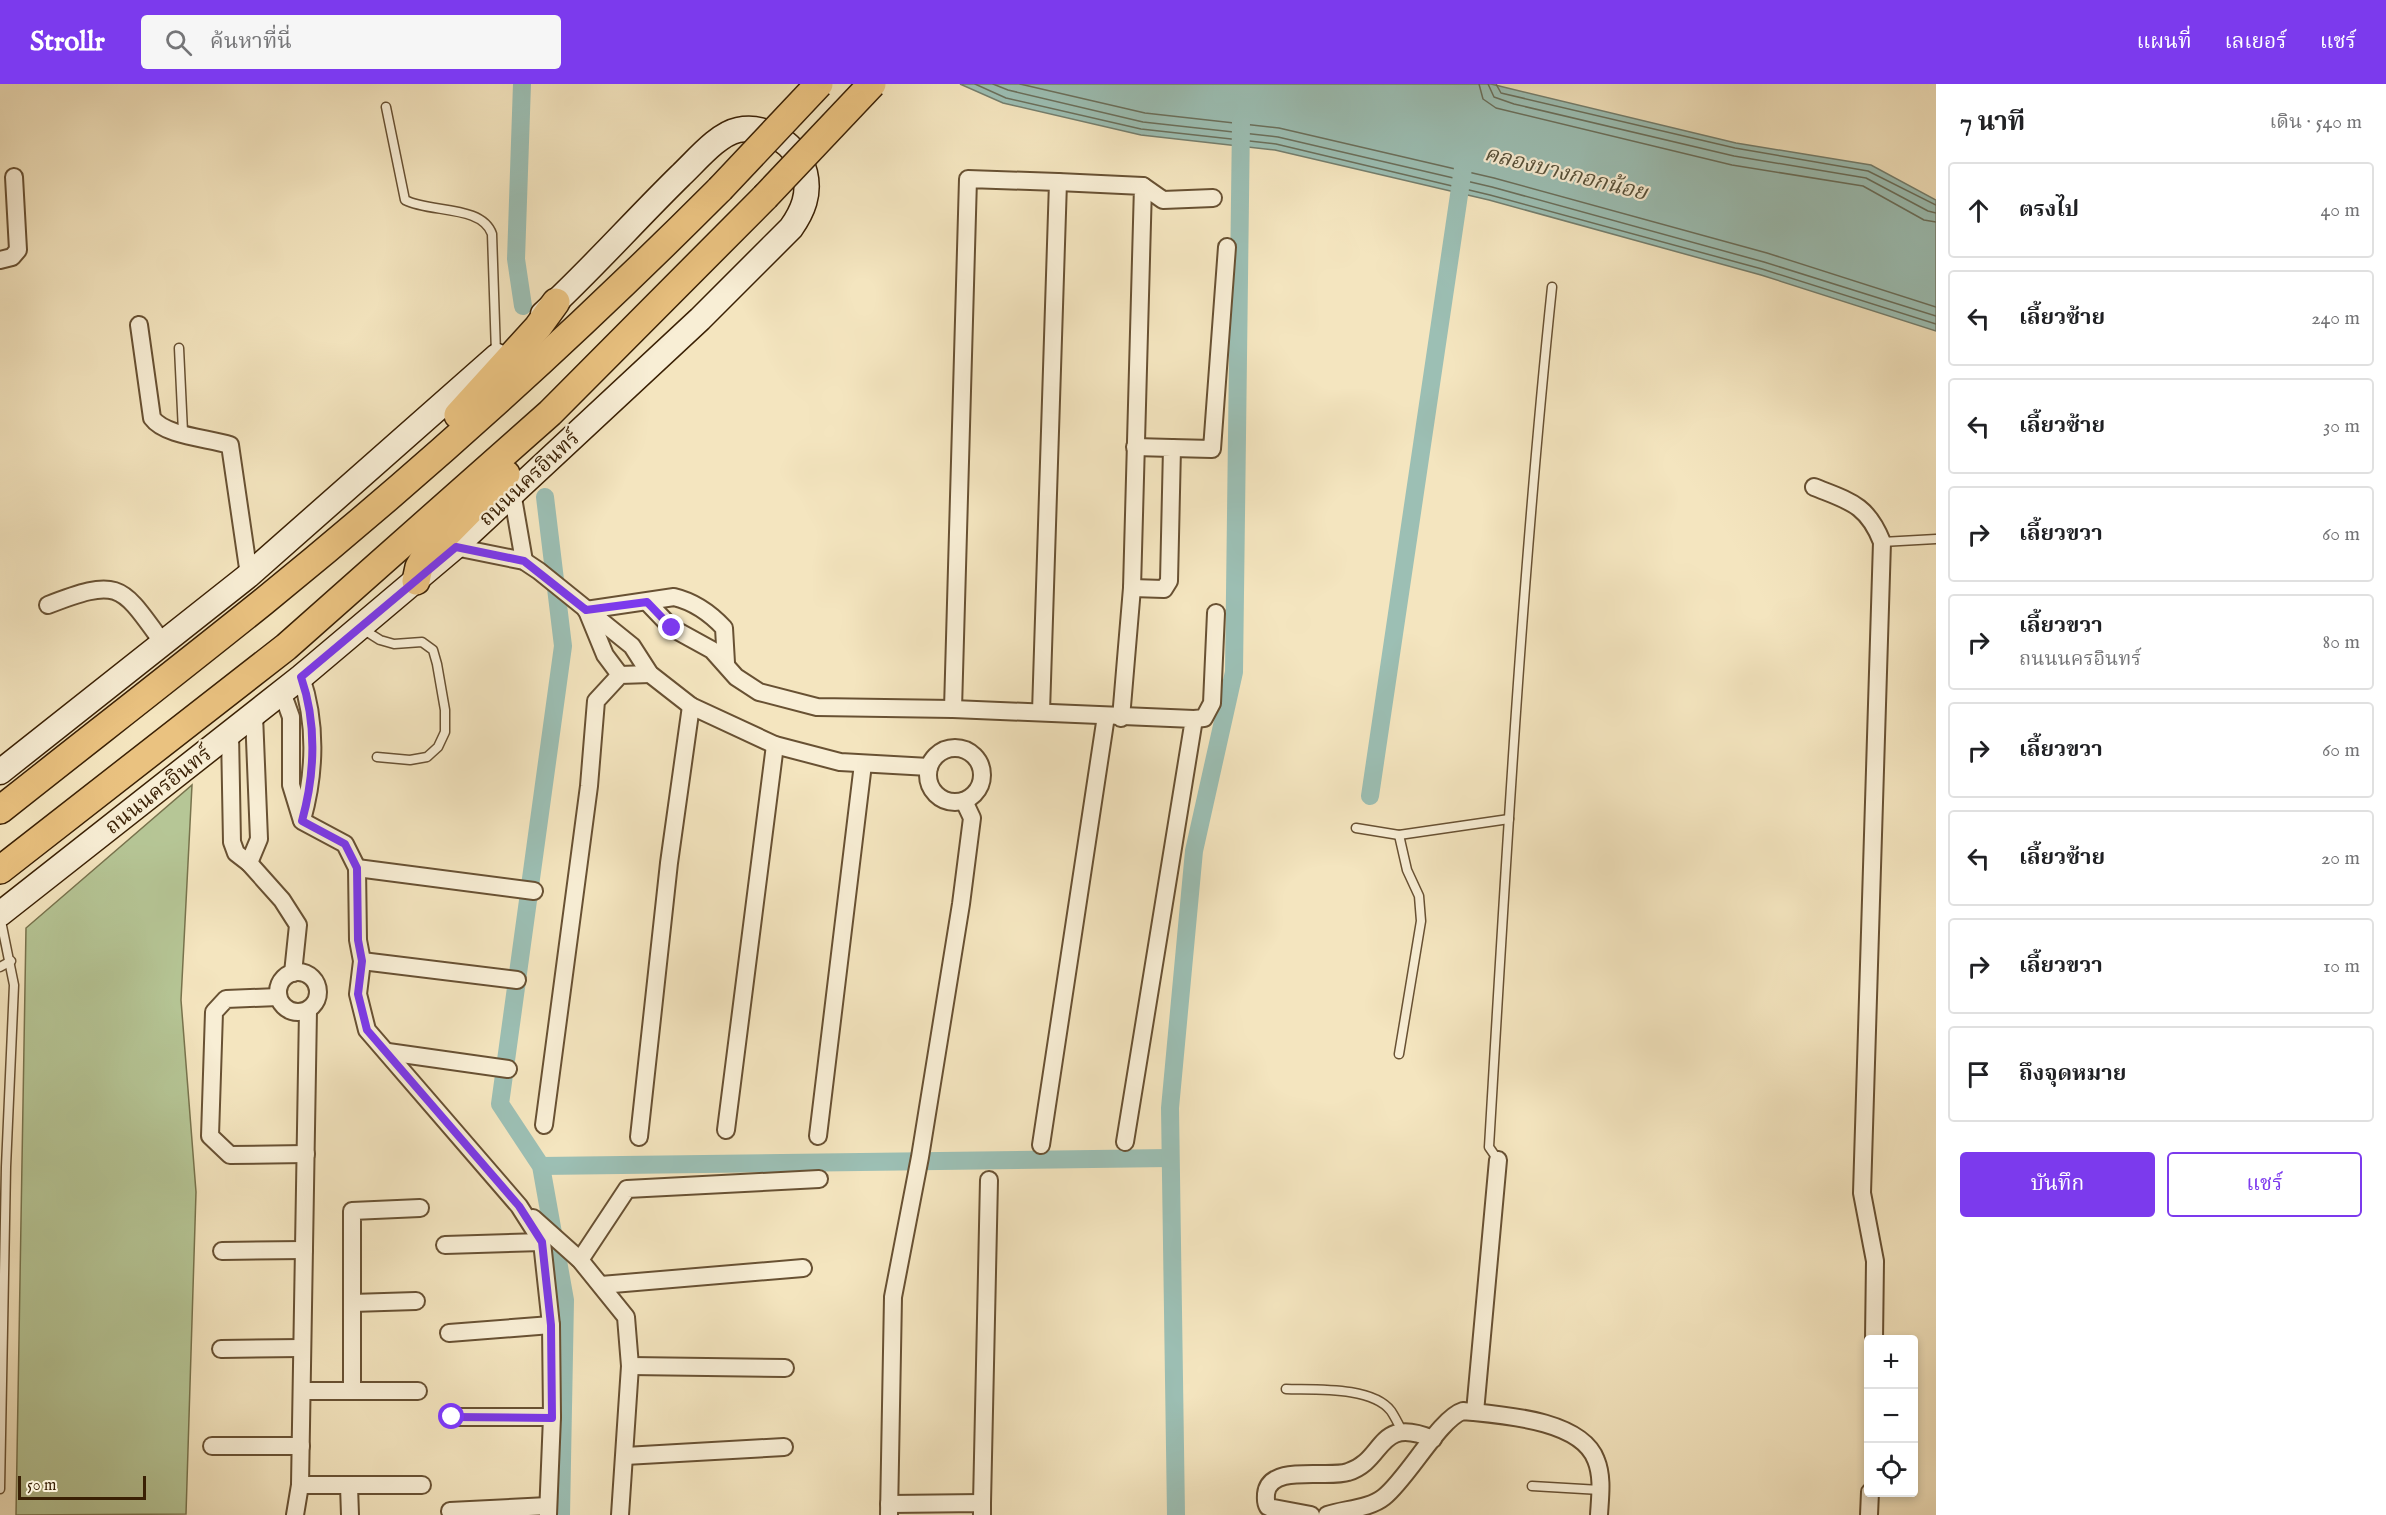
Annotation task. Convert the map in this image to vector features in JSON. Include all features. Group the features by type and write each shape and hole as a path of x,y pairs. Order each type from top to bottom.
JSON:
{"main road":[{"path":"0,810 264,601 560,344 720,189 819,84"},
{"name":"ถนนนครอินทร์","path":"0,870 286,647 550,413 765,197 872,84"},
{"name":"ถนนนครอินทร์","path":"0,772 249,575 556,302 718,141 737,130 757,130 777,136 792,148 803,166 807,182 806,202 791,228 700,319 512,492 456,547 361,628 0,915"},
{"path":"421,467 461,411 538,327 556,302"},
{"path":"416,581 419,567 426,555 526,454 541,434 550,413"}],"street":[{"path":"0,260 12,257 18,250 14,177"},
{"path":"953,709 968,179 1143,186 1163,200 1213,198"},
{"path":"1041,712 1058,182"},
{"path":"1041,1145 1114,717 1132,588 1143,186"},
{"path":"1135,447 1212,450 1227,248"},
{"path":"139,325 152,418 167,430 230,445 249,575"},
{"path":"1132,588 1159,589 1168,585 1172,448"},
{"path":"1814,487 1862,508 1875,524 1882,542 1862,1193 1875,1262 1874,1335"},
{"path":"512,492 524,561"},
{"path":"456,547 524,561 632,646 650,674 691,706 776,745 840,762 929,767"},
{"path":"48,605 100,589 119,590 135,604 164,644"},
{"path":"586,610 674,597 686,600 706,612 724,628 726,663"},
{"path":"647,602 672,628 712,650 726,663 736,677 759,692 817,707 953,709 1194,719 1204,718 1212,703 1216,613"},
{"path":"586,610 605,655 620,675"},
{"path":"544,1125 588,797 596,701 620,675 650,674"},
{"path":"301,677 310,703 312,780 302,821"},
{"path":"282,692 291,717 291,785 302,821 345,844 357,868 358,940 362,961 358,994 367,1030 519,1206 542,1242 551,1325 552,1418 548,1510 450,1510"},
{"path":"639,1137 669,863 691,706"},
{"path":"249,863 259,839 254,715"},
{"path":"1125,1142 1194,719"},
{"path":"230,733 232,842 236,853 249,863 282,900 298,925 293,973 279,985 278,997 290,1011 308,1010"},
{"path":"726,1130 776,745"},
{"path":"957,747 969,751 978,760 982,771 981,783 975,794 964,801 951,802 939,797 928,780 929,767 935,756 945,749 957,747"},
{"path":"818,1136 863,764"},
{"path":"964,801 972,818 961,904 914,1194 893,1297 889,1510 982,1509 989,1180"},
{"path":"357,868 534,891"},
{"path":"362,961 517,980"},
{"path":"293,973 306,974 318,988 316,1001 308,1010 300,1485 295,1515"},
{"path":"278,997 226,999 214,1012 210,1136 230,1155 306,1154"},
{"path":"388,1052 508,1069"},
{"path":"1475,1412 1498,1160"},
{"path":"580,1260 627,1189 819,1179"},
{"path":"519,1206 580,1260 626,1317 630,1366 620,1515"},
{"path":"352,1391 352,1211 420,1208"},
{"path":"445,1245 542,1242"},
{"path":"222,1251 304,1250"},
{"path":"601,1285 803,1268"},
{"path":"352,1303 416,1302"},
{"path":"449,1333 551,1325"},
{"path":"221,1349 302,1348"},
{"path":"630,1366 784,1368"},
{"path":"302,1391 418,1391"},
{"path":"1327,1515 1368,1505 1384,1497 1459,1412 1475,1412 1542,1423 1573,1433 1589,1447 1596,1459 1601,1477 1599,1515"},
{"path":"452,1417 552,1418"},
{"path":"1311,1515 1268,1507 1266,1490 1270,1483 1277,1478 1298,1473 1349,1472 1358,1467 1378,1445 1402,1431 1414,1431 1433,1439"},
{"path":"212,1446 301,1446"},
{"path":"625,1456 784,1447"},
{"path":"300,1485 422,1485"},
{"path":"349,1486 350,1515"},
{"path":"1869,1515 1870,1497"}],"lane":[{"path":"386,107 405,200 414,205 477,216 489,225 492,234 496,357"},
{"path":"1498,1160 1489,1148 1509,819 1535,452 1552,287"},
{"path":"179,348 183,432"},
{"path":"1882,542 1936,539"},
{"path":"361,628 380,640 394,644 422,642 433,650 445,710 445,732 438,747 427,757 410,760 377,757"},
{"path":"1356,828 1399,835 1509,819"},
{"path":"1399,835 1407,870 1419,896 1421,921 1399,1054"},
{"path":"0,915 14,985 6,1167 0,1489"},
{"path":"0,967 11,961"},
{"path":"1286,1389 1350,1392 1366,1396 1390,1409 1402,1431"},
{"path":"1532,1486 1600,1490"}],"green space":[{"path":"192,785 181,1000 196,1192 186,1514 16,1515 26,928"}],"water":[{"name":"คลองบางกอกน้อย","path":"960,84 1491,84 1736,143 1871,165 1936,200 1936,331 1761,275 1489,200 1275,150 1141,135 1003,103"}],"waterway":[{"path":"522,84 516,259 523,306"},
{"path":"1176,1515 1170,1108 1194,851 1234,672 1241,121"},
{"path":"1370,796 1463,168"},
{"path":"545,497 563,646 500,1104 541,1166 565,1300 561,1515"},
{"path":"541,1166 1170,1158"}],"route":[{"path":"452,1417 552,1418 551,1325 542,1242 519,1206 465,1140 367,1030 358,994 362,961 358,940 357,868 345,844 321,829 302,821 312,780 310,703 301,677 456,547 524,561 586,610 647,602 672,628"}]}
